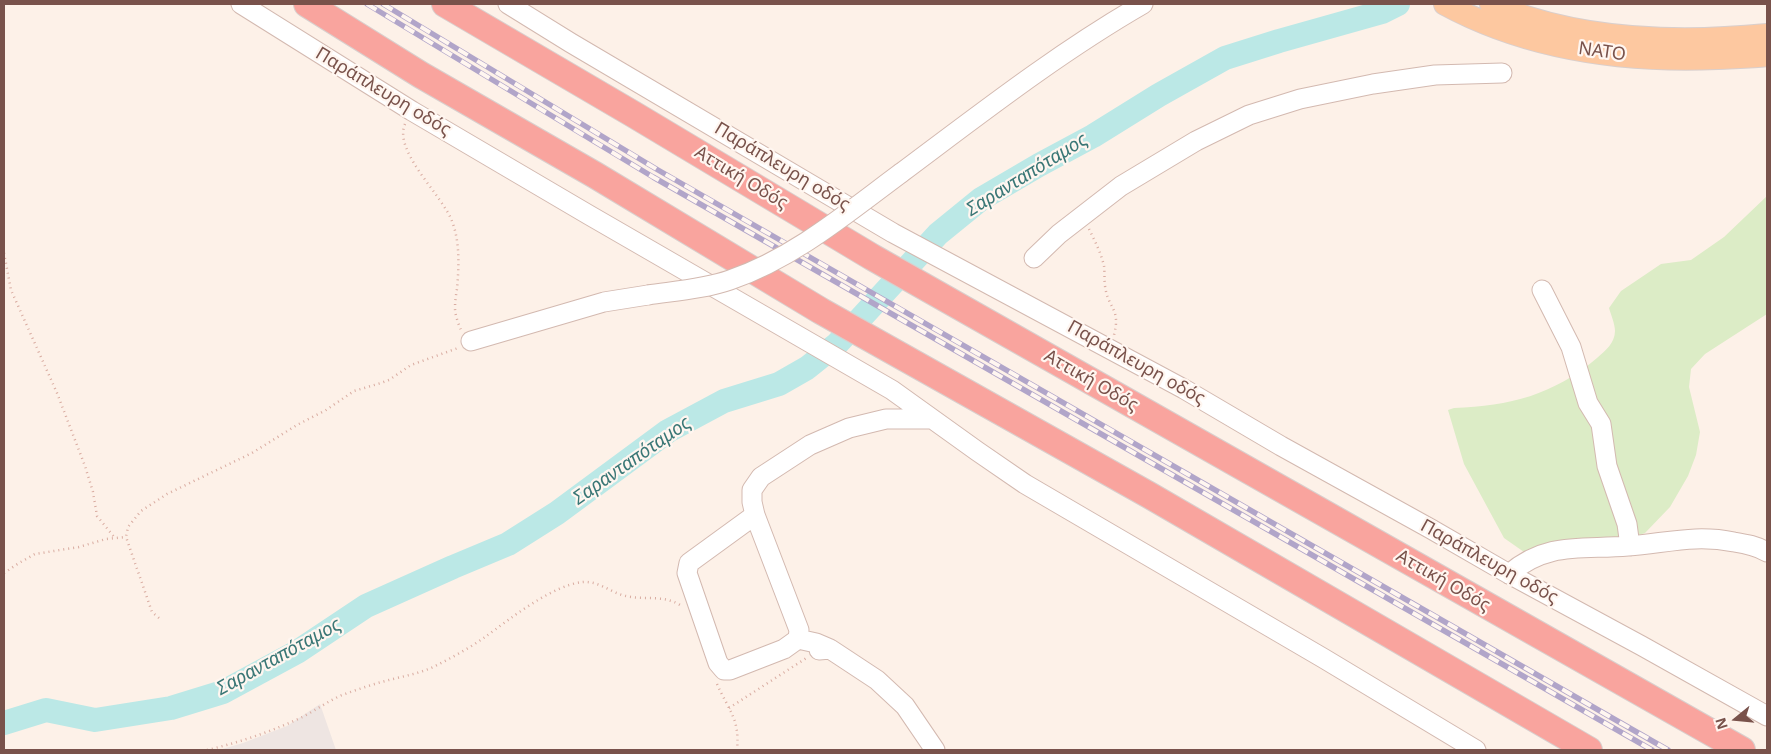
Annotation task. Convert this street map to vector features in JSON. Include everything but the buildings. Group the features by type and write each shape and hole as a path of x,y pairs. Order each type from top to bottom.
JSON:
{"highway":[{"path":"307,4 421,75 595,175 821,311 1149,495 1589,750"},
{"name":"Αττική Οδός","path":"445,4 872,257 1742,750"}],"main road":[{"name":"ΝΑΤΟ","path":"1445,4 1613,36 1692,39 1767,36"},
{"name":"ΝΑΤΟ","path":"1499,14 1528,38 1616,55 1696,58 1767,55"}],"street":[{"name":"Παράπλευρη οδός","path":"241,4 412,111 853,366 892,390 1025,484 1323,658 1476,750"},
{"name":"Παράπλευρη οδός","path":"508,4 893,233 1110,348 1509,574 1767,716"},
{"path":"471,342 604,302 694,289 720,283 790,253 816,236 1063,53 1143,4"},
{"path":"1034,258 1059,234 1121,186 1188,146 1249,115 1300,99 1373,84 1435,75 1502,73"},
{"path":"1542,290 1571,347 1588,403 1600,424 1607,466 1627,524 1630,546"},
{"path":"798,640 799,630 755,515 752,490 761,477 810,445 849,428 886,419 932,418"},
{"path":"755,515 689,563 687,573 718,663 724,670 730,670 784,649 798,640 816,642 824,650 877,680 905,706 936,750"},
{"path":"1509,574 1521,564 1542,554 1578,546 1630,546 1695,538 1718,538 1742,543 1767,552"}],"path":[{"path":"159,618 152,612 126,536 128,527 141,511 167,494 252,453 297,425 326,410 354,391 389,380 411,365 471,342 462,335 455,309 458,260 457,238 451,219 439,197 421,175 402,135 403,126 412,111"},
{"path":"1082,216 1099,250 1104,267 1108,298 1115,310 1117,322 1110,348"},
{"path":"4,253 12,290 57,393 85,466 93,492 97,516 115,538"},
{"path":"4,573 35,554 126,536"},
{"path":"206,750 247,740 295,721 342,695 434,667 478,642 500,625 558,589 568,585 584,582 595,583 621,594 634,597 666,598 684,607"},
{"path":"729,708 824,650"},
{"path":"714,677 736,720 737,750"}],"shaded area":[{"path":"320,704 336,750 219,750 287,726"}],"green space":[{"path":"1767,196 1767,314 1705,354 1691,369 1689,387 1700,432 1696,455 1688,476 1670,507 1645,533 1621,541 1524,552 1504,538 1464,464 1448,410 1494,405 1530,396 1547,390 1581,371 1603,353 1615,335 1614,322 1609,308 1621,291 1661,264 1691,260 1724,237"}],"waterway":[{"name":"Σαρανταπόταμος","path":"4,723 46,710 95,720 171,708 223,692 297,652 366,606 508,544 557,513 668,431 724,401 779,384 807,368 837,344 938,234 981,199 1039,165 1093,136 1159,95 1225,58 1382,12 1398,4"}],"railway":[{"path":"367,4 653,177 1652,750"},
{"path":"383,4 658,170 1668,750"}]}
